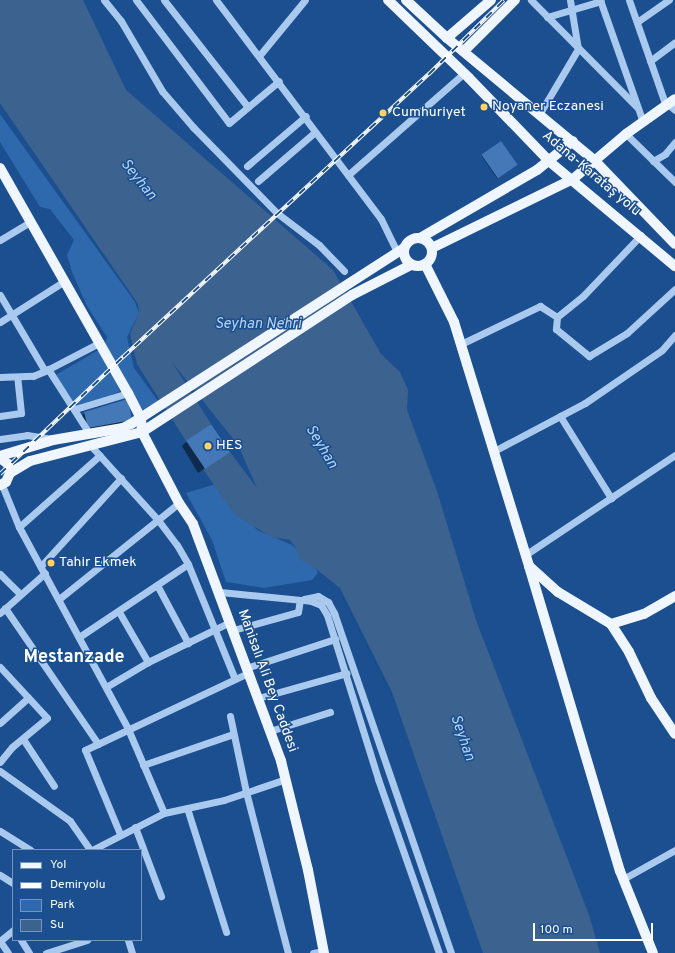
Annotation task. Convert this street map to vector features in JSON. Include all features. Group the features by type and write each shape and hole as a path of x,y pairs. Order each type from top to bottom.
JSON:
{"main road":[{"name":"Adana-Karataş yolu","path":"388,0 464,73 550,162 641,235 675,266"},
{"name":"Adana-Karataş yolu","path":"406,0 447,38 573,141 595,161 675,244"},
{"path":"447,38 490,0"},
{"path":"464,51 515,0"},
{"path":"432,248 572,179 626,134 671,105"},
{"path":"0,457 53,440 123,428 162,405 346,287 401,250 408,241 420,238 550,162 573,141"},
{"path":"0,169 63,282 128,393 141,418 142,432"},
{"path":"1,485 10,472 30,461 92,447 142,432 352,296 411,265 425,264 431,257 432,248 427,241 420,238"},
{"path":"401,250 411,265"},
{"path":"425,264 454,322 526,555 623,879 653,953"},
{"name":"Manisalı Ali Bey Caddesi","path":"142,432 179,503 193,524 220,592 247,671 270,731 286,779 308,870 320,952"},
{"path":"0,457 8,464 10,472"},
{"path":"529,566 558,592 611,624 629,652 651,698 675,734"},
{"path":"611,624 644,614 675,596"}],"street":[{"path":"104,0 120,21 162,91 193,127 277,213 318,245 344,271"},
{"path":"136,0 229,123 279,81"},
{"path":"164,0 248,107"},
{"path":"216,0 306,116 315,132 381,219 401,250"},
{"path":"259,56 305,0"},
{"path":"531,0 637,107"},
{"path":"540,114 578,49 570,0"},
{"path":"629,0 650,61 671,105"},
{"path":"637,22 670,0"},
{"path":"547,17 601,1 643,122"},
{"path":"650,61 675,42"},
{"path":"348,175 464,73"},
{"path":"247,166 306,116"},
{"path":"258,181 315,132"},
{"path":"626,134 675,182"},
{"path":"653,162 665,154 675,142"},
{"path":"0,240 30,222"},
{"path":"641,235 583,296 557,316 556,330 589,356 627,333 675,289"},
{"path":"0,322 63,282"},
{"path":"0,295 46,370 89,433"},
{"path":"461,344 540,306 557,316"},
{"path":"494,451 585,403 662,350 675,335"},
{"path":"0,378 33,376 98,343"},
{"path":"0,416 21,413 16,377"},
{"path":"74,409 128,393"},
{"path":"560,416 611,498"},
{"path":"0,439 28,435 53,440"},
{"path":"92,447 158,520 188,564 213,629 235,679"},
{"path":"19,527 100,455"},
{"path":"526,555 675,455"},
{"path":"40,566 121,478"},
{"path":"1,485 19,527 128,730 164,813"},
{"path":"59,599 179,503"},
{"path":"79,637 119,612 188,564"},
{"path":"45,573 3,610 98,744"},
{"path":"0,574 20,594"},
{"path":"157,585 188,642"},
{"path":"220,592 300,600 321,605 347,673 378,779 440,953"},
{"path":"300,600 318,596 328,602 334,613 451,953"},
{"path":"106,687 148,662 213,629 298,612 300,600"},
{"path":"119,612 148,662"},
{"path":"120,834 85,750 235,679 247,671 335,639"},
{"path":"0,667 47,718 22,739 0,762"},
{"path":"258,698 347,673"},
{"path":"0,723 28,698"},
{"path":"270,731 330,712"},
{"path":"230,716 246,792 288,953"},
{"path":"144,765 233,734"},
{"path":"22,739 54,786"},
{"path":"0,771 70,821 94,849 120,834 164,813 246,792 286,779"},
{"path":"187,808 226,932"},
{"path":"135,827 161,896"},
{"path":"0,832 29,849"},
{"path":"623,879 675,850"},
{"path":"1,877 12,882"},
{"path":"8,953 0,941 12,931"},
{"path":"22,941 29,953"},
{"path":"46,953 84,941"},
{"path":"128,941 132,953"}],"green space":[{"path":"0,114 135,302 139,313 127,337 134,368 158,401 142,410 125,383 105,343 107,337 87,306 72,272 67,255 74,240 50,209 40,207 0,142"},
{"path":"100,349 120,391 77,410 54,376"},
{"path":"216,484 257,530 292,545 312,562 318,573 312,580 264,588 226,582 212,540 186,493"}],"water":[{"path":"0,0 83,0 126,90 333,270 381,354 400,372 408,390 407,410 437,491 476,620 589,915 600,953 483,953 392,692 340,588 311,565 299,559 296,548 290,540 271,537 234,514 203,469 230,452 257,488 238,445 172,362 211,424 186,441 137,364 130,334 139,313 138,304 0,103"}],"building":[{"path":"501,141 518,165 498,179 481,155"},
{"path":"128,399 132,420 88,428 84,412"},
{"name":"HES","path":"211,424 230,452 205,469 186,441"}],"railway":[{"path":"0,474 123,357 429,74 504,0"}],"place":[{"name":"Noyaner Eczanesi","path":"484,107"},
{"name":"Cumhuriyet","path":"383,113"},
{"name":"HES","path":"208,446"},
{"name":"Tahir Ekmek","path":"51,563"}],"district":[{"name":"Mestanzade","path":"74,658"}],"water label":[{"name":"Seyhan","path":"138,180"},
{"name":"Seyhan Nehri","path":"258,325"},
{"name":"Seyhan","path":"321,447"},
{"name":"Seyhan","path":"462,738"}]}
